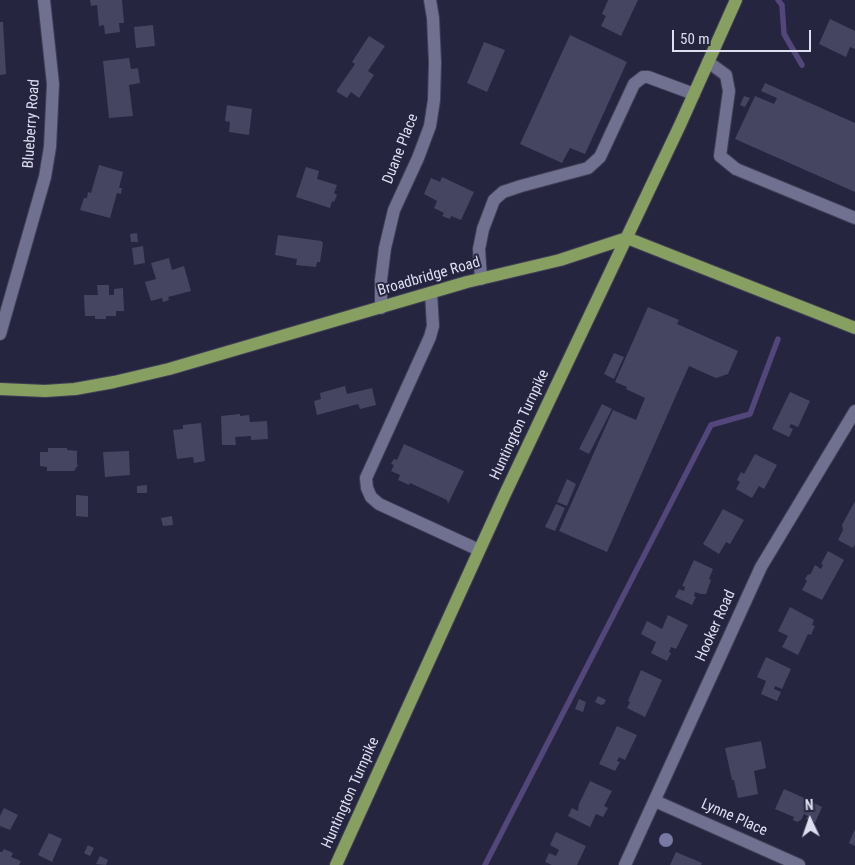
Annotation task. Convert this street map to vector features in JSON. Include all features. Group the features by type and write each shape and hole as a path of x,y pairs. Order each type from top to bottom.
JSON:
{"main road":[{"name":"Huntington Turnpike","path":"336,865 479,550 627,238 736,0"},
{"name":"Broadbridge Road","path":"0,389 45,391 75,389 169,369 481,279 560,260 627,238"},
{"path":"627,238 855,328"}],"street":[{"name":"Blueberry Road","path":"0,334 45,177 50,147 53,84 44,0"},
{"name":"Duane Place","path":"381,308 384,248 394,210 418,158 430,126 434,100 435,62 434,18 430,0"},
{"path":"708,62 726,75 729,91 720,156 736,169 855,218"},
{"path":"481,279 479,249 482,230 494,200 503,192 588,168 600,157 634,84 643,77 648,76 694,94"},
{"path":"431,293 433,326 430,337 366,478 367,488 371,497 379,504 479,550"},
{"name":"Hooker Road","path":"625,865 761,567 855,411"},
{"name":"Lynne Place","path":"655,801 799,865"}],"building":[{"path":"90,0 122,0 124,23 119,23 120,32 105,34 104,25 99,26 97,5 91,6"},
{"path":"608,0 638,0 621,36 601,26 606,16 602,14"},
{"path":"830,19 855,31 855,49 850,47 846,57 819,44"},
{"path":"0,22 3,22 6,74 0,75"},
{"path":"153,25 155,46 136,48 134,27"},
{"path":"570,35 627,62 585,154 570,148 562,163 520,144"},
{"path":"369,36 385,46 368,71 374,75 359,98 351,92 347,98 337,92 337,90 355,64 352,62"},
{"path":"484,42 505,50 487,92 467,83"},
{"path":"129,58 131,69 138,68 140,83 129,85 133,116 109,118 103,61"},
{"path":"765,83 855,123 855,192 735,139 755,96 774,104 777,98 761,91"},
{"path":"744,96 750,98 745,107 740,105"},
{"path":"227,105 252,109 249,135 229,132 230,122 225,121"},
{"path":"99,165 123,172 119,188 122,188 121,194 117,193 110,218 80,210 84,198 87,198 88,192 91,193"},
{"path":"306,167 319,171 317,179 337,185 334,193 337,195 334,202 332,201 330,208 296,197"},
{"path":"442,177 474,192 461,220 451,216 450,219 442,216 444,213 434,208 437,201 424,194 431,178 440,182"},
{"path":"137,233 138,242 131,242 130,234"},
{"path":"278,235 321,241 323,243 320,262 317,262 316,267 296,265 297,259 275,255"},
{"path":"143,246 145,263 134,265 132,248"},
{"path":"169,258 172,270 184,266 191,291 168,297 169,300 163,302 162,298 151,301 145,282 156,279 151,263"},
{"path":"97,285 109,285 109,295 114,295 114,289 123,288 124,311 116,311 116,316 106,316 106,319 95,319 95,316 85,316 84,295 98,295"},
{"path":"648,307 679,320 677,324 738,351 728,374 716,378 689,366 607,552 559,531 613,410 636,420 645,398 615,382"},
{"path":"614,353 624,357 614,379 604,374"},
{"path":"345,386 347,394 372,388 376,405 360,409 358,404 317,415 314,401 321,399 320,393"},
{"path":"790,392 810,401 798,427 791,424 789,427 793,429 789,437 772,429"},
{"path":"602,404 612,409 589,454 579,449"},
{"path":"240,414 240,416 249,415 250,422 267,421 268,439 251,440 251,436 235,437 236,445 222,445 221,416"},
{"path":"201,423 205,461 194,463 193,457 177,459 173,430 183,429 183,425"},
{"path":"404,444 464,471 448,504 447,500 410,483 409,485 398,480 400,475 391,471 394,465 391,464 394,459 397,460"},
{"path":"48,448 67,448 67,450 77,451 78,465 74,471 47,471 47,467 40,466 40,452 48,452"},
{"path":"129,451 130,475 105,477 103,452"},
{"path":"755,454 777,465 764,489 759,486 752,498 736,489 740,482 737,480 741,472 744,474"},
{"path":"567,479 576,484 567,506 557,502"},
{"path":"147,485 147,493 137,493 137,486"},
{"path":"76,495 88,496 88,517 76,516"},
{"path":"855,501 855,544 853,548 838,540 843,530 842,525"},
{"path":"556,504 565,508 555,531 545,527"},
{"path":"723,509 744,520 730,544 726,542 719,554 703,544"},
{"path":"172,516 173,525 163,526 161,518"},
{"path":"828,551 844,560 822,600 802,590 807,581 805,579 808,574 810,575 815,565 821,569 823,565 821,564"},
{"path":"694,560 713,569 706,594 695,592 694,596 696,597 692,605 675,597 679,589 684,591 685,587 682,586"},
{"path":"790,607 814,620 812,625 815,626 811,635 808,634 798,655 782,647 788,636 778,631"},
{"path":"668,615 688,625 676,649 671,647 669,652 671,653 667,661 651,653 656,642 641,634 647,621 662,629"},
{"path":"766,657 791,669 782,689 775,686 774,689 781,692 777,701 761,694 766,681 757,677"},
{"path":"641,670 662,680 645,717 627,708"},
{"path":"598,696 606,700 604,704 601,705 595,702"},
{"path":"579,699 586,702 583,712 575,709"},
{"path":"617,726 637,735 625,760 619,757 617,761 620,762 615,771 599,764"},
{"path":"761,741 766,768 754,771 758,794 738,798 725,748"},
{"path":"590,781 612,791 604,806 608,808 603,817 596,814 590,827 568,816 572,808 578,811 579,804"},
{"path":"784,789 811,801 809,806 812,807 814,803 822,807 815,823 806,819 808,816 804,814 801,820 797,822 793,820 794,817 775,809"},
{"path":"4,808 18,815 10,830 0,826 0,816"},
{"path":"855,829 855,846 849,843"},
{"path":"556,832 586,846 577,865 552,865 545,862 549,853 556,856 559,850 550,845"},
{"path":"49,833 62,839 52,862 38,855"},
{"path":"88,845 94,848 90,856 84,853"},
{"path":"4,849 13,853 11,857 21,861 19,865 0,865 0,852"},
{"path":"676,852 702,863 701,865 670,865"},
{"path":"100,856 108,860 106,865 96,864"}],"waterway":[{"path":"778,0 782,5 784,34 802,65"},
{"path":"485,865 711,425 750,414 778,339"}]}
